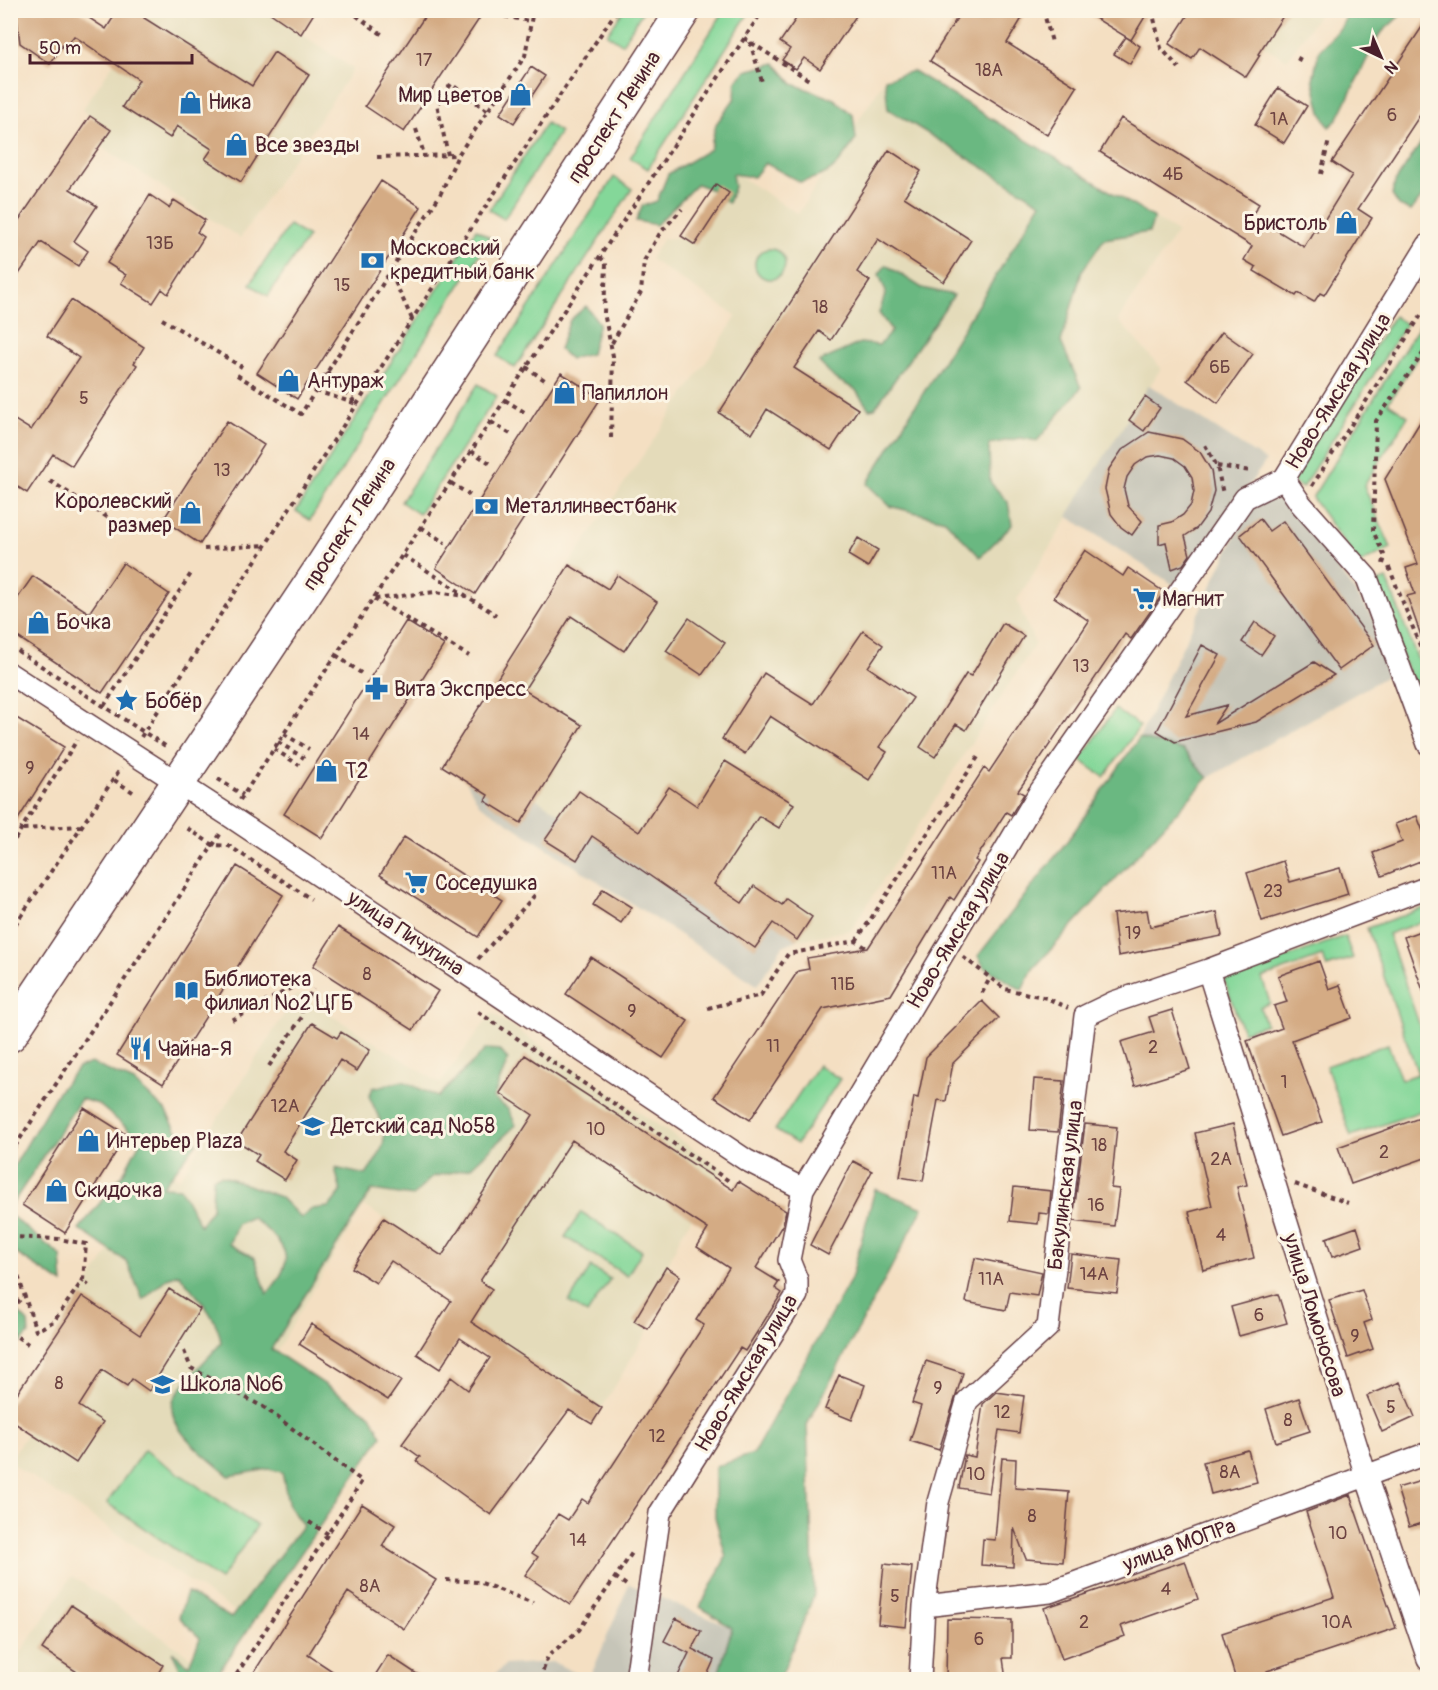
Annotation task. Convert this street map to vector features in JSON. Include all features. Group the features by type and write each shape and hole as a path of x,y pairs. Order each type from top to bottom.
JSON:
{"main road":[{"name":"проспект Ленина","path":"10,1035 178,783 684,10"}],"street":[{"name":"Ново-Ямская улица","path":"636,1680 660,1513 797,1295 797,1280 789,1260 803,1189 1039,793 1245,498 1284,479 1428,245"},
{"path":"1284,479 1301,504 1367,578 1428,744"},
{"name":"улица Пичугина","path":"10,674 746,1160 803,1189"},
{"path":"1085,1016 1114,1002 1208,970 1428,887"},
{"name":"улица Ломоносова","path":"1208,970 1366,1476 1428,1659"},
{"name":"Бакулинская улица","path":"920,1680 924,1606 938,1502 967,1401 1048,1327 1085,1016"},
{"name":"улица МОПРа","path":"924,1606 1050,1592 1428,1453"}],"path":[{"path":"349,10 384,36"},
{"path":"237,375 301,414 440,195 458,155 525,56 533,10"},
{"path":"10,932 114,780 412,319 616,10"},
{"path":"236,807 763,10"},
{"path":"1043,10 1052,42"},
{"path":"1152,10 1161,48 1179,68"},
{"path":"496,15 530,21"},
{"path":"744,38 809,80"},
{"path":"750,41 763,85"},
{"path":"448,156 437,104 451,84 488,111"},
{"path":"416,129 424,156"},
{"path":"1320,174 1329,140"},
{"path":"377,157 458,155"},
{"path":"611,344 641,292 644,261 660,233 682,209"},
{"path":"599,256 606,263 604,313 611,344 611,438"},
{"path":"390,271 412,319"},
{"path":"1301,504 1423,312"},
{"path":"162,319 242,367"},
{"path":"1385,557 1373,531 1376,421 1428,346"},
{"path":"526,367 546,381"},
{"path":"327,372 357,404"},
{"path":"316,391 357,404"},
{"path":"505,400 526,413"},
{"path":"490,422 512,435"},
{"path":"1205,445 1217,466 1227,524"},
{"path":"471,451 493,465"},
{"path":"51,480 135,534"},
{"path":"451,483 473,497"},
{"path":"421,527 445,543"},
{"path":"204,549 266,545"},
{"path":"403,555 496,615"},
{"path":"1389,567 1428,666"},
{"path":"104,706 192,572"},
{"path":"374,599 435,592 467,597"},
{"path":"374,599 469,656"},
{"path":"10,646 167,747"},
{"path":"336,655 361,673"},
{"path":"284,734 309,749"},
{"path":"10,847 81,735"},
{"path":"278,742 304,758"},
{"path":"274,749 299,765"},
{"path":"856,941 980,754"},
{"path":"218,779 243,795"},
{"path":"114,780 136,794"},
{"path":"22,829 82,826"},
{"path":"10,1154 224,827"},
{"path":"187,828 213,845 229,846 311,899"},
{"path":"465,973 535,895"},
{"path":"708,1008 761,995 788,954 856,941 868,949"},
{"path":"949,945 1005,989 1047,998 1085,1016"},
{"path":"982,993 990,978"},
{"path":"232,1020 302,982"},
{"path":"269,1066 302,1017 302,1007 313,989"},
{"path":"478,1012 729,1181"},
{"path":"1272,1176 1348,1203"},
{"path":"10,1237 59,1239 86,1244 83,1280 54,1321 36,1331 23,1297 10,1251"},
{"path":"10,1277 19,1281"},
{"path":"83,1280 89,1285"},
{"path":"10,1309 23,1297"},
{"path":"10,1332 28,1344"},
{"path":"184,1351 191,1368 265,1408 362,1481 233,1680"},
{"path":"10,1363 17,1361"},
{"path":"309,1522 328,1534"},
{"path":"540,1679 548,1656 579,1630 634,1550"},
{"path":"446,1580 479,1582 533,1603"}],"shaded area":[{"path":"149,11 278,11 275,16 353,69 240,238 100,146 110,130 82,110"},
{"path":"1206,11 1321,11 1287,60"},
{"path":"913,71 1177,232 1118,320 1161,368 1017,600 1035,644 851,930 797,940 782,905 742,903 579,791 562,816 491,770 524,690 593,580 569,565 737,316 650,259 663,239 681,237 689,225 708,193 704,175 713,159 798,214 885,79"},
{"path":"1149,385 1266,461 1177,587 1067,516"},
{"path":"1280,487 1376,622 1387,676 1208,778 1183,750 1139,738 1249,507"},
{"path":"569,565 593,580 524,690 491,770 562,815 579,791 741,903 754,886 782,905 786,899 812,917 797,940 783,946 757,985 479,804 466,781 442,766"},
{"path":"297,994 440,1083 492,1013 723,1169 681,1235 667,1267 680,1276 602,1408 471,1322 492,1289 364,1206 269,1363 373,1431 243,1617 11,1463 11,1458 28,1432 11,1420 10,1404 164,1167 179,1179"},
{"path":"72,1576 214,1673 210,1680 11,1680 11,1667"},
{"path":"629,1584 732,1628 717,1679 589,1680"},
{"path":"553,1662 588,1679 490,1679 505,1665"}],"green space":[{"path":"623,11 643,11 622,44 607,34"},
{"path":"724,11 750,11 648,169 630,158"},
{"path":"1349,11 1405,11 1379,35 1337,120 1329,127 1321,112 1313,79 1319,51 1341,27"},
{"path":"775,63 793,84 834,99 853,115 856,139 839,163 821,176 800,182 765,163 754,177 732,174 734,187 728,203 715,191 697,184 656,225 636,221 642,206 657,201 668,174 710,149 716,124 735,98 736,81 746,71"},
{"path":"913,71 1154,218 1149,232 1104,239 1082,271 1061,342 1081,388 1037,441 1021,438 989,444 990,482 1008,502 1012,525 980,557 945,520 890,506 867,484 1041,203 888,109 885,79"},
{"path":"546,123 560,132 504,219 489,210"},
{"path":"1427,134 1427,190 1411,211 1399,206 1392,195 1395,182"},
{"path":"614,177 632,189 515,368 497,356"},
{"path":"289,225 308,237 268,296 250,284"},
{"path":"476,229 490,238 310,520 296,511"},
{"path":"770,249 781,253 785,264 781,275 770,279 759,275 755,264 759,253"},
{"path":"886,265 922,288 954,295 875,408 869,409 855,389 835,379 819,362 860,343 879,345 892,331 879,313 886,292 879,274"},
{"path":"586,306 599,323 591,354 570,359 559,349 570,320"},
{"path":"1394,316 1406,324 1302,488 1290,480"},
{"path":"1419,326 1427,331 1427,343 1388,403 1408,416 1364,486 1391,548 1359,564 1312,498"},
{"path":"478,384 497,396 419,514 401,502"},
{"path":"1387,579 1427,684 1427,723 1375,583"},
{"path":"1115,709 1140,726 1104,777 1080,760"},
{"path":"1139,738 1183,750 1208,778 1033,969 1022,990 984,967 978,956 1071,836"},
{"path":"1427,907 1427,920 1388,934 1427,1047 1427,1109 1351,1136 1326,1066 1388,1044 1401,1080 1418,1074 1367,928"},
{"path":"1345,936 1353,958 1327,967 1322,956 1262,978 1270,1003 1260,1007 1266,1024 1243,1032 1224,980"},
{"path":"486,1049 500,1050 508,1060 493,1098 508,1109 516,1125 470,1168 432,1177 413,1196 372,1190 271,1349 371,1415 382,1436 214,1679 185,1679 172,1652 189,1665 200,1638 179,1617 187,1592 231,1618 303,1525 289,1507 282,1472 269,1469 229,1476 189,1441 174,1419 172,1408 175,1397 221,1343 216,1324 205,1306 179,1274 167,1278 143,1300 127,1262 79,1229 123,1174 141,1140 98,1104 81,1099 11,1206 11,1171 57,1093 78,1068 91,1063 134,1082 165,1110 177,1131 197,1143 162,1187 180,1188 200,1225 212,1209 213,1178 221,1175 280,1197 301,1218 312,1209 329,1207 341,1192 335,1168 366,1175 380,1153 384,1136 380,1120 369,1096 373,1088 403,1081 438,1097","holes":["252,1217 273,1236 284,1252 283,1270 267,1294 255,1258 229,1244 237,1224"]},
{"path":"818,1065 840,1079 797,1144 775,1130"},
{"path":"875,1189 923,1208 807,1425 814,1595 780,1679 717,1679 732,1628 700,1607 726,1557 715,1517 715,1467 753,1454 851,1279"},
{"path":"581,1212 642,1251 627,1276 565,1237"},
{"path":"10,1215 61,1256 63,1284 11,1250"},
{"path":"591,1267 610,1279 587,1314 569,1302"},
{"path":"11,1313 19,1313 28,1322 29,1334 19,1344 11,1346"},
{"path":"144,1450 257,1526 220,1580 107,1503"}],"building":[{"path":"16,10 77,10 106,29 118,10 149,10 144,18 252,86 274,52 309,75 241,182 205,159 212,149 177,126 170,138 122,107 139,80 74,36 67,45 64,43 50,64 20,43"},
{"path":"266,10 316,10 301,34"},
{"path":"429,10 485,10 404,132 365,106"},
{"path":"802,10 860,10 820,69 804,58 796,69 782,60 790,49 780,42"},
{"path":"962,10 1027,10 1007,43 1077,87 1047,135 930,61"},
{"path":"1082,10 1149,10 1131,40"},
{"path":"1191,10 1287,10 1246,77 1200,47 1192,59 1169,44"},
{"path":"1428,18 1428,103 1358,209 1372,218 1324,295 1320,293 1314,302 1298,293 1296,296 1254,271 1256,267 1244,260 1252,246 1100,152 1121,118 1259,204 1252,215 1304,247 1314,230 1317,232 1352,175 1332,162"},
{"path":"1126,37 1140,46 1130,64 1114,54"},
{"path":"531,67 545,76 514,123 500,114"},
{"path":"1278,88 1307,106 1284,143 1255,125"},
{"path":"90,116 111,130 70,189 97,206 74,241 88,251 78,266 41,242 10,287 10,233"},
{"path":"889,150 921,171 904,197 971,240 944,282 878,239 857,272 870,281 831,340 819,331 794,368 858,409 831,450 767,409 752,434 719,413"},
{"path":"381,181 421,207 297,399 257,373"},
{"path":"716,184 729,193 695,245 681,236"},
{"path":"150,195 169,208 174,200 205,220 197,232 204,237 168,294 162,289 153,303 121,283 126,275 107,263"},
{"path":"71,300 144,347 134,363 137,365 72,466 53,454 27,493 10,482 10,417 31,430 79,358 47,336"},
{"path":"1222,332 1253,354 1218,403 1187,380"},
{"path":"561,373 601,398 475,594 436,568"},
{"path":"1145,397 1160,408 1144,431 1129,420"},
{"path":"1428,409 1428,647 1425,647 1407,596 1415,594 1406,568 1418,564 1385,479"},
{"path":"227,421 264,445 200,544 163,520"},
{"path":"1149,432 1182,439 1200,452 1211,470 1214,491 1208,513 1197,528 1185,536 1190,555 1183,565 1172,569 1166,542 1159,544 1159,525 1172,522 1183,515 1191,505 1194,491 1192,477 1185,466 1174,458 1160,455 1147,457 1135,465 1127,477 1124,489 1128,506 1142,521 1132,535 1121,527 1111,514 1105,489 1109,469 1122,450"},
{"path":"1260,519 1269,531 1283,521 1374,645 1339,670 1240,535"},
{"path":"858,538 878,550 868,567 848,555"},
{"path":"1085,550 1123,576 1128,568 1164,592 1131,639 1125,634 1018,791 1024,794 1011,815 1006,812 975,860 978,862 954,900 950,897 891,995 823,1009 750,1120 714,1097 798,971 809,969 807,958 868,948 984,768 989,772 1089,621 1054,597"},
{"path":"123,563 169,594 102,693 10,632 10,609 33,576 89,613"},
{"path":"569,565 608,589 617,575 657,602 624,651 571,616 524,690 582,725 521,823 485,801 488,795 442,766"},
{"path":"689,618 725,643 702,675 666,651"},
{"path":"406,621 444,645 322,838 284,814"},
{"path":"1255,622 1274,636 1261,655 1242,642"},
{"path":"1003,623 1024,636 966,730 956,724 935,757 920,747 966,674 971,676"},
{"path":"863,631 883,645 868,667 913,698 879,747 887,752 869,780 770,716 745,754 722,739 764,673 813,704"},
{"path":"1202,645 1220,655 1186,716 1227,705 1214,724 1314,662 1334,675 1256,722 1175,742 1157,731"},
{"path":"10,714 64,747 10,832"},
{"path":"725,761 794,804 779,828 759,816 714,884 742,903 754,886 782,905 786,899 812,917 797,940 773,923 755,948 592,836 577,860 545,840 579,791 639,832 669,787 697,806"},
{"path":"1417,816 1428,844 1428,858 1382,876 1373,853 1402,842 1395,824"},
{"path":"404,837 502,900 478,937 380,875"},
{"path":"1283,861 1290,882 1340,868 1348,894 1262,921 1247,873"},
{"path":"237,866 283,895 163,1084 117,1055"},
{"path":"603,889 632,907 621,923 593,905"},
{"path":"1147,910 1150,927 1217,912 1222,936 1118,956 1113,914"},
{"path":"338,927 438,991 413,1030 313,966"},
{"path":"1428,928 1428,996 1425,996 1404,937"},
{"path":"591,957 688,1021 663,1058 566,994"},
{"path":"1319,961 1329,989 1340,985 1352,1018 1292,1040 1322,1122 1281,1136 1247,1041 1282,1028 1274,1006 1287,1002 1278,976"},
{"path":"982,1001 999,1018 953,1063 946,1101 938,1100 923,1181 900,1177 914,1097 918,1098 926,1057"},
{"path":"1172,1010 1190,1069 1135,1086 1121,1042 1154,1032 1149,1017"},
{"path":"312,1023 337,1038 341,1032 370,1050 357,1071 340,1060 283,1151 297,1160 285,1180 255,1161 259,1155 237,1141"},
{"path":"525,1055 733,1190 738,1181 786,1211 783,1224 756,1268 779,1282 775,1288 782,1293 745,1351 740,1348 570,1605 525,1575 538,1557 532,1553 558,1514 568,1520 582,1499 588,1503 704,1325 696,1320 729,1268 697,1247 708,1229 572,1140 480,1281 492,1289 471,1322 602,1408 592,1424 569,1410 491,1515 416,1461 420,1457 402,1444 451,1377 468,1390 490,1358 460,1338 440,1369 417,1354 451,1301 391,1261 376,1283 352,1268 384,1218 442,1256 533,1115 500,1093"},
{"path":"1034,1079 1064,1081 1058,1132 1030,1130"},
{"path":"84,1108 127,1135 65,1233 22,1205"},
{"path":"1428,1115 1428,1157 1351,1184 1338,1147"},
{"path":"1085,1124 1117,1127 1111,1188 1119,1189 1114,1226 1073,1221"},
{"path":"1233,1124 1247,1185 1237,1187 1254,1258 1203,1270 1189,1212 1212,1206 1195,1133"},
{"path":"853,1161 872,1171 828,1255 810,1245"},
{"path":"1014,1187 1051,1191 1049,1214 1039,1213 1038,1224 1010,1221"},
{"path":"1357,1227 1363,1246 1332,1257 1326,1238"},
{"path":"1071,1254 1121,1260 1117,1293 1067,1288"},
{"path":"975,1258 1042,1272 1037,1296 1010,1292 1006,1310 966,1302"},
{"path":"666,1267 680,1276 648,1329 634,1321"},
{"path":"169,1289 200,1309 149,1391 132,1379 127,1386 102,1370 79,1406 103,1422 76,1463 10,1420 10,1404 82,1296 140,1335"},
{"path":"1362,1290 1372,1320 1364,1323 1373,1349 1348,1358 1329,1300"},
{"path":"1278,1294 1287,1323 1239,1336 1231,1307"},
{"path":"311,1324 401,1381 388,1400 299,1344"},
{"path":"926,1361 963,1373 939,1450 910,1441 921,1406 912,1403"},
{"path":"839,1375 865,1385 852,1420 825,1409"},
{"path":"1400,1382 1415,1417 1382,1432 1367,1396"},
{"path":"996,1392 1024,1396 1019,1433 999,1430 989,1493 959,1488 965,1455 975,1457 983,1404"},
{"path":"1299,1398 1310,1431 1276,1442 1266,1409"},
{"path":"1248,1450 1257,1482 1211,1494 1203,1462"},
{"path":"1002,1458 1016,1459 1015,1488 1069,1492 1063,1562 1026,1559 1014,1528 1013,1567 981,1565 983,1539 995,1540"},
{"path":"1428,1479 1428,1521 1409,1527 1397,1488"},
{"path":"1350,1495 1396,1628 1267,1671 1270,1680 1236,1680 1222,1633 1334,1597 1306,1512"},
{"path":"362,1504 395,1525 382,1546 436,1580 404,1629 348,1592 308,1655 346,1680 249,1680"},
{"path":"1185,1561 1198,1599 1121,1626 1125,1636 1062,1659 1044,1608"},
{"path":"884,1564 912,1567 906,1627 878,1624"},
{"path":"71,1605 163,1665 154,1680 89,1680 42,1649"},
{"path":"676,1618 701,1631 692,1649 714,1660 705,1680 676,1680 689,1653 664,1641"},
{"path":"947,1619 1012,1620 1012,1658 1003,1658 1006,1680 946,1680"},
{"path":"388,1655 426,1680 372,1680"}],"place":[{"name":"Мир цветов","path":"521,95"},
{"name":"Ника","path":"190,102"},
{"name":"Все звезды","path":"237,145"},
{"name":"Бристоль","path":"1346,223"},
{"name":"Московский кредитный банк","path":"372,260"},
{"name":"Антураж","path":"289,381"},
{"name":"Папиллон","path":"564,393"},
{"name":"Металлинвестбанк","path":"487,506"},
{"name":"Королевский размер","path":"190,513"},
{"name":"Магнит","path":"1144,599"},
{"name":"Бочка","path":"38,622"},
{"name":"Вита Экспресс","path":"376,689"},
{"name":"Бобёр","path":"127,701"},
{"name":"T2","path":"327,771"},
{"name":"Соседушка","path":"417,883"},
{"name":"Библиотека филиал №2 ЦГБ","path":"186,991"},
{"name":"Чайна-Я","path":"140,1049"},
{"name":"Детский сад №58","path":"313,1126"},
{"name":"Интерьер Plaza","path":"89,1141"},
{"name":"Скидочка","path":"56,1190"},
{"name":"Школа №6","path":"163,1384"}]}
